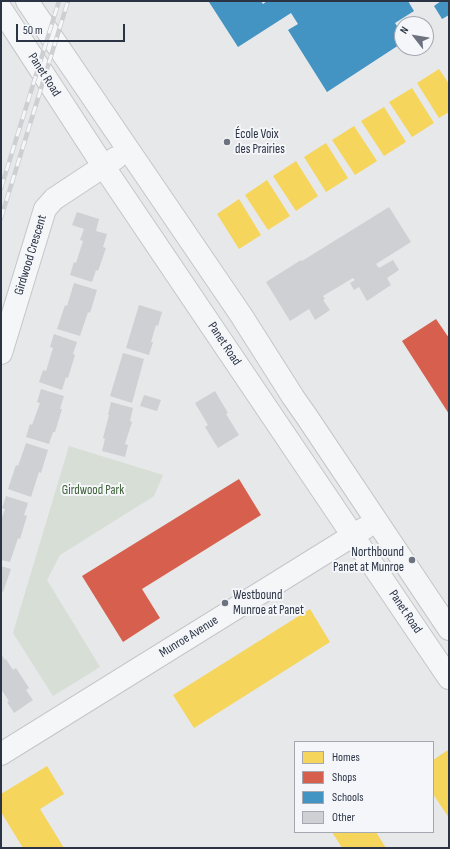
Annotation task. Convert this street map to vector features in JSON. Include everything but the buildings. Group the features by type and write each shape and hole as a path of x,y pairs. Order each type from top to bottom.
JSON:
{"street":[{"name":"Panet Road","path":"27,1 241,315 293,397 308,417 449,629"},
{"name":"Panet Road","path":"5,8 104,166 449,678"},
{"name":"Girdwood Crescent","path":"1,352 45,209 54,198 128,150"},
{"name":"Munroe Avenue","path":"1,754 376,521"}],"green space":[{"name":"Girdwood Park","path":"69,446 163,475 154,496 60,555 47,580 100,667 53,696 13,633"}],"railway":[{"path":"1,188 59,1"},
{"path":"1,218 68,1"}],"place":[{"name":"École Voix des Prairies","path":"227,142"},
{"name":"Northbound Panet at Munroe","path":"412,560"},
{"name":"Westbound Munroe at Panet","path":"225,603"}]}
